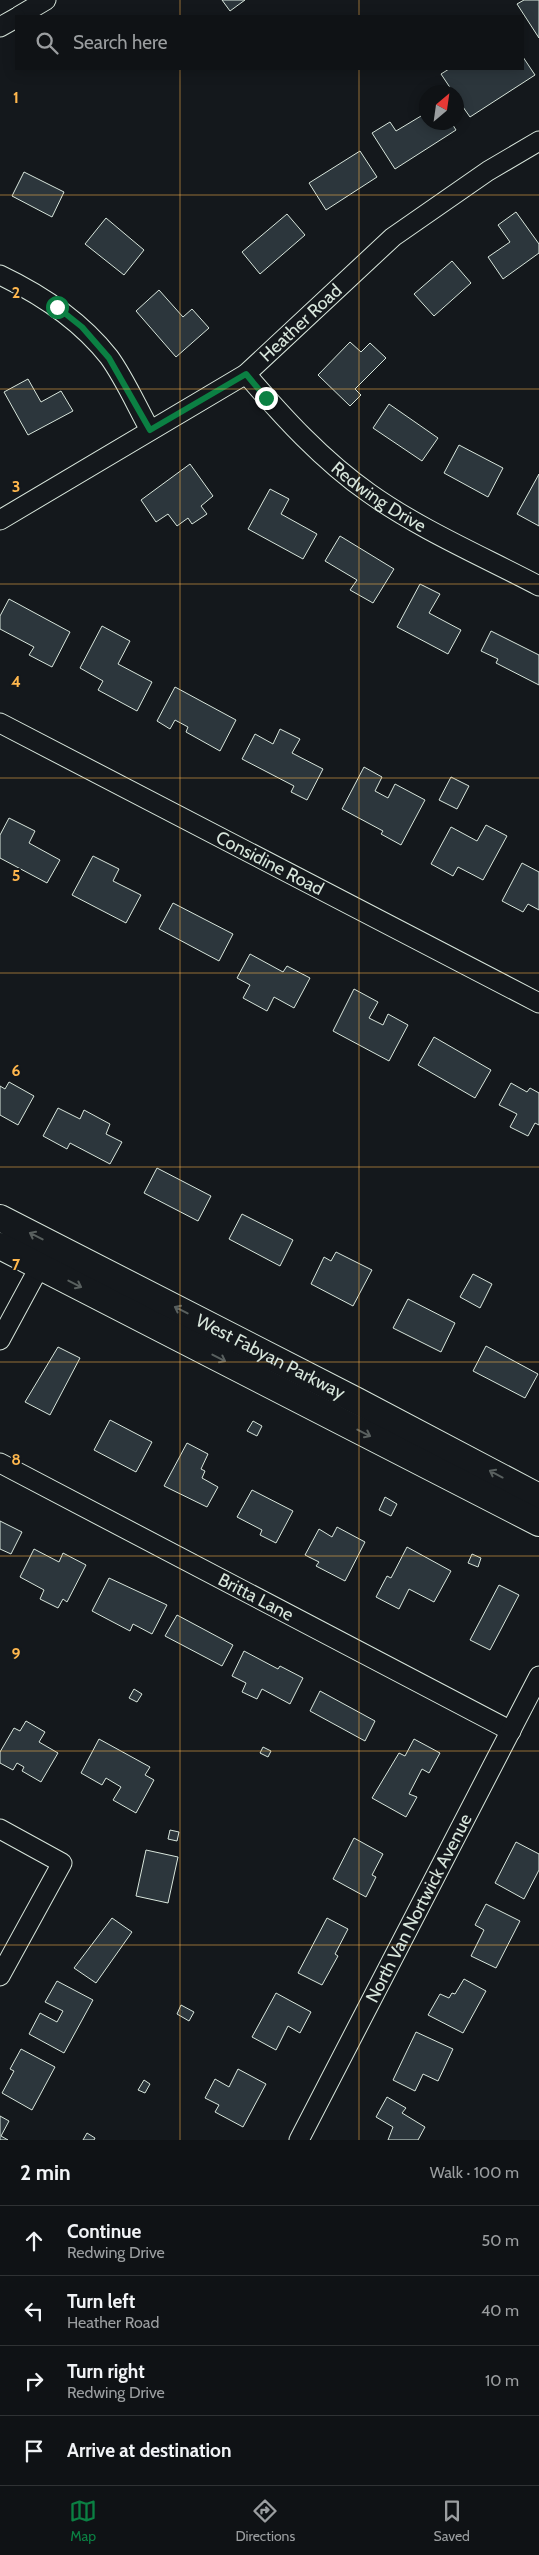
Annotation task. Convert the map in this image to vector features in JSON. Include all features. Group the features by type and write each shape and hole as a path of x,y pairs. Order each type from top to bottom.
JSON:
{"main road":[{"name":"West Fabyan Parkway","path":"0,1218 357,1400 539,1497"},
{"name":"West Fabyan Parkway","path":"0,1246 539,1523"}],"street":[{"path":"21,15 46,0"},
{"path":"0,27 15,19"},
{"name":"Heather Road","path":"0,520 246,374 393,236 488,171 539,141"},
{"path":"0,275 31,290 82,327 109,358 150,430"},
{"name":"Redwing Drive","path":"246,374 324,457 368,493 419,523 539,586"},
{"name":"Considine Road","path":"0,724 539,1004"},
{"path":"0,1340 40,1266"},
{"name":"Britta Lane","path":"0,1464 511,1731"},
{"name":"North Van Nortwick Avenue","path":"299,2140 539,1676"},
{"path":"0,1829 62,1863 0,1976"}],"building":[{"path":"222,0 245,0 230,11"},
{"path":"524,0 539,0 539,38 517,4"},
{"path":"524,58 535,75 470,117 464,108 464,85 448,85 441,74 447,70 524,70"},
{"path":"419,117 419,130 456,130 395,169 372,133 390,122 396,131"},
{"path":"360,151 377,177 326,210 309,183"},
{"path":"24,172 64,192 52,217 12,196"},
{"path":"516,212 539,244 539,253 503,279 488,257 510,242 498,225"},
{"path":"287,214 305,235 260,274 242,252"},
{"path":"106,218 144,250 124,275 85,244"},
{"path":"452,261 471,283 434,316 414,294"},
{"path":"159,290 183,317 192,309 209,328 176,357 136,311"},
{"path":"350,342 361,352 370,343 386,358 355,389 361,395 350,406 318,375"},
{"path":"28,379 41,402 61,391 73,411 28,435 4,392"},
{"path":"389,404 438,438 422,461 373,428"},
{"path":"459,445 503,468 488,497 444,473"},
{"path":"190,464 213,496 201,506 207,514 192,524 188,518 177,526 168,514 156,522 141,500"},
{"path":"539,474 539,526 517,514"},
{"path":"270,489 289,499 281,514 317,534 303,559 248,529"},
{"path":"340,536 394,569 373,603 350,590 357,580 325,561"},
{"path":"420,584 440,594 429,613 461,630 448,654 397,627"},
{"path":"9,599 70,632 52,667 29,655 34,647 0,629 0,616"},
{"path":"102,626 130,641 118,664 152,682 137,711 98,690 103,681 80,668"},
{"path":"491,631 539,655 539,685 496,663 498,659 481,651"},
{"path":"175,687 236,720 220,751 186,732 188,727 175,720 170,729 157,721"},
{"path":"280,729 300,739 292,753 323,769 307,800 291,792 294,786 242,759 255,734 273,744"},
{"path":"364,767 382,777 375,791 388,798 395,784 425,800 401,845 381,834 383,831 342,809"},
{"path":"451,777 469,786 457,809 439,800"},
{"path":"9,818 35,831 29,843 60,860 47,883 0,858 0,835"},
{"path":"486,825 507,836 483,880 458,867 453,876 431,864 451,827 477,841"},
{"path":"93,856 119,869 113,881 141,895 126,923 72,895"},
{"path":"522,863 539,872 539,910 528,904 523,912 502,901"},
{"path":"173,903 233,934 219,961 159,929"},
{"path":"250,954 283,972 287,966 310,978 294,1008 274,997 267,1011 243,998 250,985 237,978"},
{"path":"354,989 378,1002 369,1018 383,1025 388,1014 408,1025 389,1061 333,1031"},
{"path":"434,1037 491,1070 475,1098 418,1065"},
{"path":"9,1082 34,1096 18,1125 0,1115 0,1086 5,1089"},
{"path":"511,1083 527,1092 530,1088 539,1093 539,1125 535,1123 528,1136 510,1127 517,1114 499,1105"},
{"path":"58,1108 80,1119 84,1110 110,1124 106,1134 122,1142 110,1164 70,1143 67,1149 43,1136"},
{"path":"157,1168 211,1196 198,1221 144,1193"},
{"path":"242,1214 293,1240 280,1266 229,1239"},
{"path":"336,1252 372,1270 353,1306 311,1284 324,1257 331,1261"},
{"path":"473,1274 492,1284 480,1308 460,1297"},
{"path":"408,1299 455,1323 441,1352 393,1328"},
{"path":"486,1346 538,1374 525,1398 473,1371"},
{"path":"58,1347 80,1358 50,1415 25,1402"},
{"path":"110,1420 152,1442 136,1472 94,1450"},
{"path":"253,1421 262,1426 257,1436 247,1431"},
{"path":"187,1443 208,1454 201,1469 205,1471 202,1478 218,1487 207,1507 164,1486"},
{"path":"252,1490 293,1511 276,1543 260,1535 262,1530 237,1517"},
{"path":"385,1497 397,1504 391,1516 379,1510"},
{"path":"0,1521 22,1532 11,1554 0,1549"},
{"path":"337,1527 365,1542 345,1581 316,1566 319,1562 305,1555 319,1529 332,1537"},
{"path":"407,1547 451,1571 434,1602 409,1589 399,1609 376,1597 387,1576 391,1578"},
{"path":"34,1549 59,1562 63,1553 86,1565 67,1602 63,1599 58,1608 40,1599 44,1590 20,1577"},
{"path":"472,1554 481,1558 478,1567 468,1563"},
{"path":"109,1578 167,1605 152,1634 133,1624 130,1631 92,1611"},
{"path":"499,1585 519,1595 490,1650 470,1640"},
{"path":"177,1615 233,1645 222,1666 165,1636"},
{"path":"244,1651 278,1669 280,1666 303,1678 290,1704 262,1689 257,1699 242,1692 246,1683 232,1676"},
{"path":"134,1689 142,1694 137,1702 129,1698"},
{"path":"320,1691 375,1721 365,1741 310,1711"},
{"path":"26,1721 45,1732 39,1742 58,1753 41,1782 22,1771 24,1767 17,1763 13,1770 0,1763 0,1752 14,1728 20,1731"},
{"path":"99,1739 150,1767 145,1775 154,1780 136,1813 113,1800 121,1787 106,1778 102,1785 81,1773"},
{"path":"414,1739 440,1753 429,1773 422,1769 409,1794 417,1797 406,1817 372,1798 399,1753 405,1756"},
{"path":"263,1747 271,1751 268,1757 260,1753"},
{"path":"170,1830 179,1832 177,1841 168,1839"},
{"path":"354,1838 383,1854 372,1875 376,1877 366,1897 333,1879"},
{"path":"516,1842 539,1854 539,1870 524,1899 495,1883"},
{"path":"146,1850 178,1857 168,1903 136,1896"},
{"path":"486,1904 520,1921 496,1968 471,1956 484,1930 475,1925"},
{"path":"112,1918 132,1932 96,1983 74,1968"},
{"path":"327,1918 348,1929 335,1954 338,1956 322,1985 298,1973"},
{"path":"464,1979 486,1991 463,2033 428,2015 440,1994 449,1998 452,1993 455,1994"},
{"path":"57,1981 93,2000 64,2053 29,2034 40,2013 57,2022 63,2011 45,2002"},
{"path":"276,1993 311,2012 300,2033 288,2026 276,2050 252,2037"},
{"path":"181,2005 194,2012 189,2021 177,2014"},
{"path":"416,2032 453,2049 438,2081 423,2074 415,2091 393,2080"},
{"path":"21,2049 55,2067 32,2110 2,2093 14,2071 10,2069"},
{"path":"238,2069 266,2084 243,2127 215,2112 219,2105 205,2098 215,2079 229,2087"},
{"path":"144,2080 150,2084 145,2093 138,2090"},
{"path":"387,2097 406,2108 402,2113 425,2127 418,2140 388,2140 393,2127 376,2117"},
{"path":"0,2116 9,2121 1,2136 8,2140 0,2140"},
{"path":"87,2133 95,2138 94,2140 83,2140"}],"route":[{"path":"57,307 82,327 109,358 150,430 246,374 266,398"}]}
